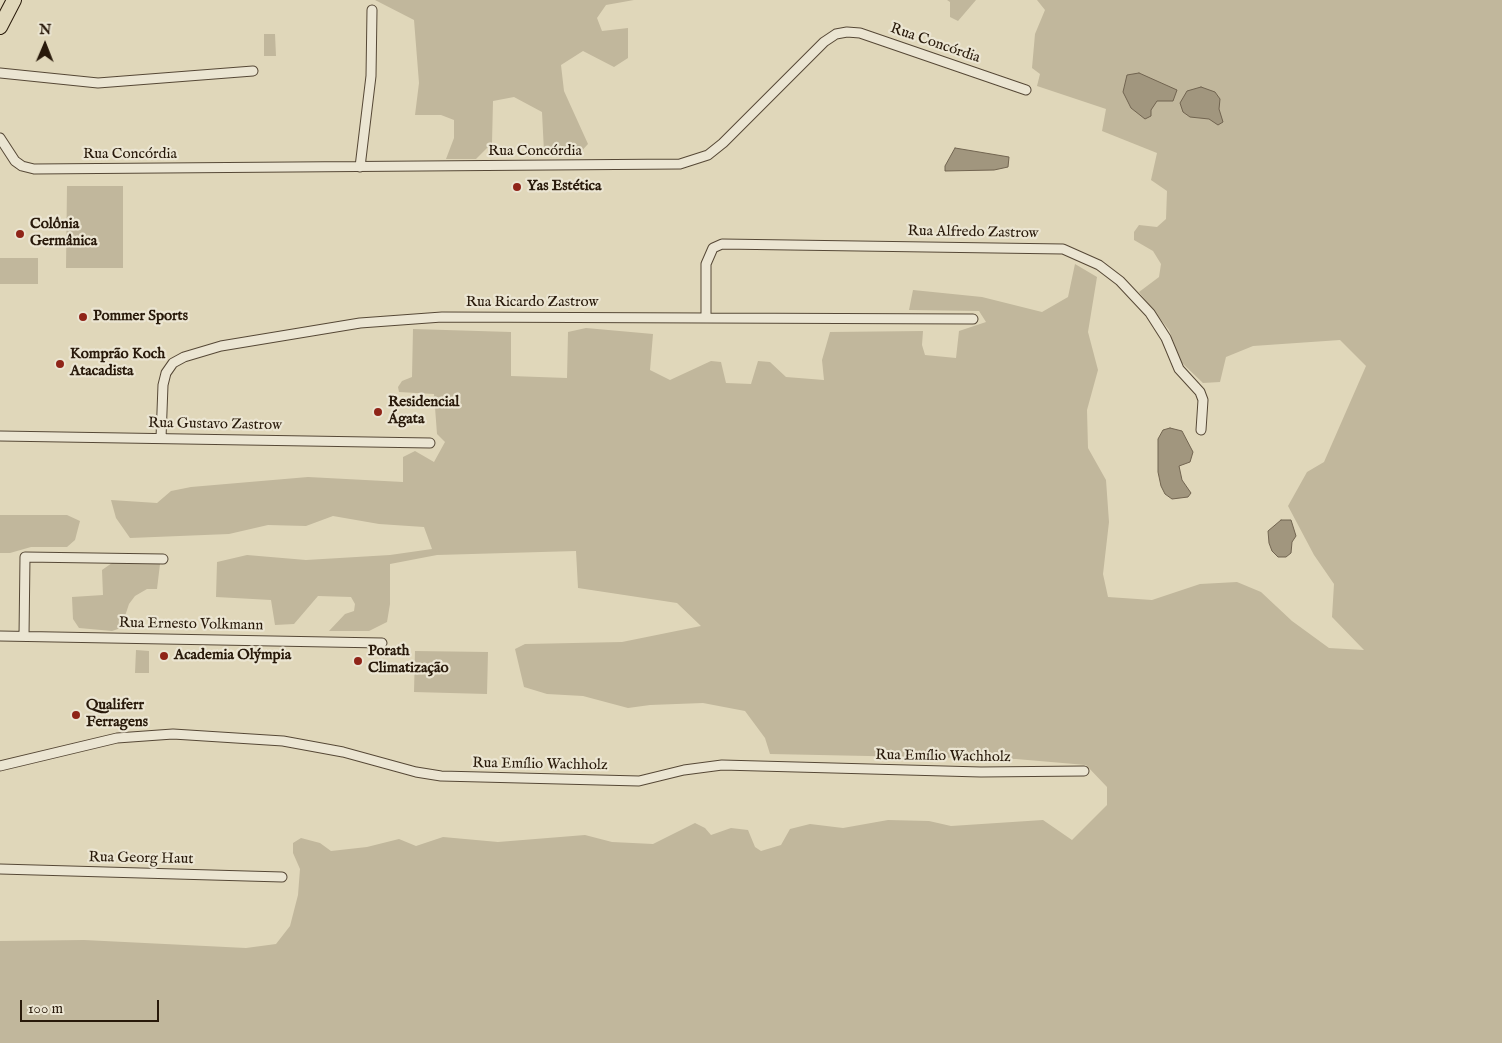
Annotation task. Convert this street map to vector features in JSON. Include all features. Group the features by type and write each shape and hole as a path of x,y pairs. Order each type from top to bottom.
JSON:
{"main road":[{"path":"0,4 4,0"},
{"path":"0,27 14,0"}],"street":[{"path":"360,167 371,76 372,10"},
{"name":"Rua Concórdia","path":"0,138 15,161 28,169 663,165 693,162 708,155 723,143 824,42 836,34 848,32 860,34 1026,90"},
{"path":"0,73 98,83 253,71"},
{"name":"Rua Alfredo Zastrow","path":"706,318 706,264 713,248 722,244 1063,249 1099,265 1120,280 1150,312 1166,338 1179,369 1200,392 1203,400 1201,430"},
{"name":"Rua Ricardo Zastrow","path":"160,438 163,385 166,373 173,363 184,357 221,346 360,324 411,318 973,320"},
{"name":"Rua Gustavo Zastrow","path":"0,436 430,443"},
{"path":"24,636 25,557 163,559"},
{"name":"Rua Ernesto Volkmann","path":"0,636 382,643"},
{"name":"Rua Emílio Wachholz","path":"0,766 117,738 173,734 283,741 343,752 416,772 441,776 639,781 684,770 722,766 981,772 1084,771"},
{"name":"Rua Georg Haut","path":"0,869 282,877"}],"shaded area":[{"path":"375,0 634,0 606,5 597,18 602,31 628,28 628,58 614,67 583,51 561,65 564,91 588,144 578,155 544,152 542,112 514,97 493,101 492,143 476,159 446,159 454,138 454,120 441,115 415,115 419,83 414,20"},
{"path":"947,0 976,0 958,21 950,17 950,2"},
{"path":"1037,0 1502,0 1502,1043 0,1043 0,941 84,940 246,948 276,944 290,926 298,895 300,869 293,853 293,843 301,838 320,843 331,851 367,847 399,839 416,846 443,837 498,842 585,835 612,842 653,844 695,823 705,828 711,835 731,828 748,830 755,847 761,851 781,845 790,829 810,824 843,828 888,820 929,821 951,826 1043,820 1072,840 1107,805 1107,787 1086,765 1016,759 770,754 765,738 745,711 703,703 650,705 628,708 583,696 547,694 524,687 515,649 525,644 622,642 701,626 677,603 578,588 576,551 437,555 390,564 390,604 387,622 369,631 329,631 345,614 354,611 355,604 351,597 318,596 294,624 275,625 271,600 216,597 217,562 247,555 306,560 390,555 432,549 424,527 379,524 333,516 306,526 268,525 229,534 130,538 116,518 111,500 157,503 171,491 191,487 308,477 403,482 403,457 415,451 434,462 445,442 437,434 434,394 399,392 398,387 402,381 412,377 413,329 511,332 511,376 567,378 568,332 586,328 653,334 650,370 670,380 711,361 721,362 726,383 751,384 758,361 770,362 786,377 824,380 822,360 830,332 923,331 922,345 925,355 956,358 959,331 986,322 979,311 909,310 913,290 982,297 1042,312 1068,297 1075,264 1097,277 1088,332 1098,370 1087,410 1088,448 1106,480 1109,522 1103,574 1108,597 1152,600 1200,584 1237,582 1261,592 1292,621 1329,648 1364,650 1332,617 1334,584 1314,555 1288,506 1307,472 1324,462 1366,366 1340,340 1253,346 1226,357 1220,382 1203,383 1181,362 1169,330 1139,292 1159,277 1161,264 1153,251 1134,240 1134,232 1139,225 1157,227 1166,219 1167,191 1151,180 1157,153 1102,131 1106,109 1037,86 1040,74 1032,68 1035,34 1045,10"},
{"path":"264,34 275,34 276,56 264,56"},
{"path":"1139,73 1177,90 1173,101 1157,101 1151,110 1151,116 1145,119 1131,108 1123,92 1127,75"},
{"path":"1201,87 1215,92 1220,99 1219,109 1223,122 1218,125 1209,119 1190,117 1183,112 1180,103 1187,91"},
{"path":"955,148 1009,157 1008,167 994,170 945,171 945,166"},
{"path":"67,186 123,186 123,268 66,268"},
{"path":"0,258 38,258 38,284 0,284"},
{"path":"1170,428 1182,431 1193,452 1190,462 1179,466 1182,480 1191,493 1188,497 1172,499 1165,494 1161,486 1158,472 1158,439 1163,430"},
{"path":"0,515 67,515 80,521 75,540 67,547 31,547 10,553 0,553"},
{"path":"1281,520 1291,520 1296,536 1292,542 1291,553 1286,557 1278,557 1272,551 1269,543 1268,531"},
{"path":"112,563 160,564 157,589 147,589 135,596 129,604 121,628 112,631 79,628 73,619 72,597 103,595 102,570"},
{"path":"136,650 149,651 149,673 135,673"},
{"path":"415,651 488,652 487,694 414,692"}],"place":[{"name":"Yas Estética","path":"517,187"},
{"name":"Colônia Germânica","path":"20,234"},
{"name":"Pommer Sports","path":"83,317"},
{"name":"Komprão Koch Atacadista","path":"60,364"},
{"name":"Residencial Ágata","path":"378,412"},
{"name":"Academia Olýmpia","path":"164,656"},
{"name":"Porath Climatização","path":"358,661"},
{"name":"Qualiferr Ferragens","path":"76,715"}]}
